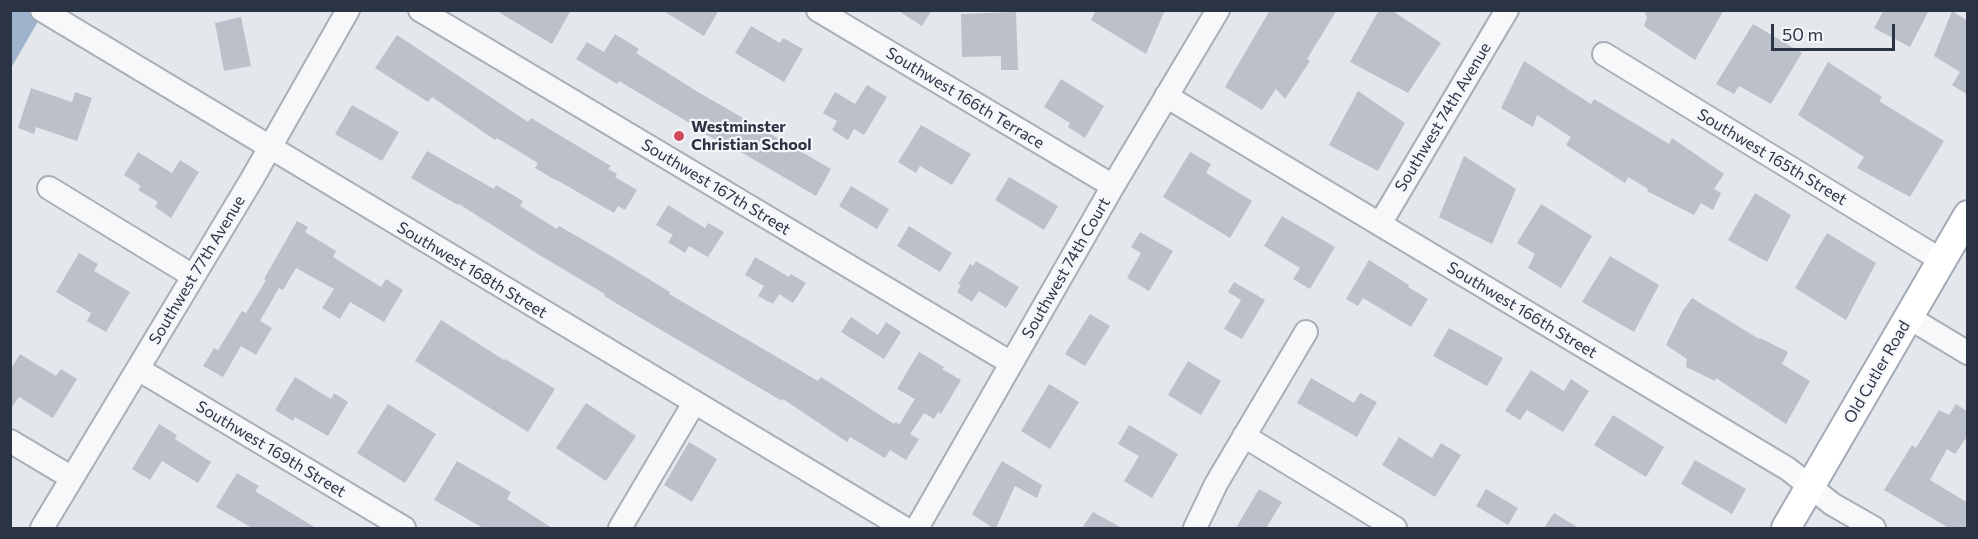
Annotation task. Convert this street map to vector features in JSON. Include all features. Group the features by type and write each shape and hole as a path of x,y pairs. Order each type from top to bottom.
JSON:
{"main road":[{"name":"Old Cutler Road","path":"1786,528 1968,215"}],"street":[{"name":"Southwest 77th Avenue","path":"42,528 269,148 348,10"},
{"name":"Southwest 167th Street","path":"420,10 1011,363"},
{"name":"Southwest 166th Terrace","path":"818,10 1113,186"},
{"name":"Southwest 74th Court","path":"917,528 1113,186 1218,10"},
{"name":"Southwest 74th Avenue","path":"1380,224 1507,10"},
{"name":"Southwest 168th Street","path":"48,14 904,528"},
{"name":"Southwest 165th Street","path":"1604,54 1941,260"},
{"name":"Southwest 166th Street","path":"1166,96 1788,469 1832,504 1874,528"},
{"path":"49,188 193,276"},
{"path":"1908,317 1968,353"},
{"path":"1195,528 1216,484 1306,332"},
{"name":"Southwest 169th Street","path":"138,369 404,528"},
{"path":"620,528 694,403"},
{"path":"1244,436 1395,528"},
{"path":"10,441 72,478"}],"water":[{"path":"11,11 44,11 11,68"}],"building":[{"path":"495,10 571,10 552,44"},
{"path":"662,10 719,10 704,36"},
{"path":"897,10 932,10 922,26"},
{"path":"1096,10 1165,10 1146,54 1091,20"},
{"path":"1270,10 1337,10 1307,59 1310,61 1285,99 1276,89 1262,110 1225,87"},
{"path":"1379,10 1391,10 1441,43 1408,93 1350,62"},
{"path":"1644,10 1724,10 1695,60 1644,26 1647,18"},
{"path":"1884,10 1929,10 1910,47 1874,28"},
{"path":"1952,11 1968,21 1968,95 1952,85 1960,72 1934,56"},
{"path":"1016,12 1018,70 1001,70 1001,56 962,57 961,14"},
{"path":"241,17 251,66 224,71 215,23"},
{"path":"1753,24 1802,53 1771,104 1739,86 1734,94 1716,84"},
{"path":"751,26 780,43 783,38 803,49 784,82 735,53"},
{"path":"615,34 639,49 636,53 698,92 831,169 816,196 746,155 697,130 698,128 619,81 617,84 576,59 587,42 604,52"},
{"path":"397,35 528,122 531,118 611,166 608,169 617,174 615,177 637,190 625,210 618,206 614,213 555,180 535,168 538,163 497,138 495,140 432,97 428,102 375,68"},
{"path":"1524,61 1591,104 1594,99 1669,144 1672,138 1724,174 1714,189 1721,193 1713,210 1701,203 1694,215 1647,191 1648,189 1628,177 1625,183 1566,145 1571,137 1537,115 1533,127 1501,108"},
{"path":"1828,62 1882,97 1879,101 1944,141 1910,197 1857,168 1864,157 1798,115"},
{"path":"1061,79 1104,106 1085,138 1068,127 1070,123 1044,107"},
{"path":"867,85 887,97 864,135 854,129 848,140 832,130 837,121 823,113 835,92 855,104"},
{"path":"31,88 72,102 75,92 92,98 77,141 36,127 34,134 18,128"},
{"path":"1358,91 1405,123 1378,171 1329,145"},
{"path":"352,105 399,132 382,161 335,134"},
{"path":"921,125 971,154 952,185 920,166 916,173 898,162"},
{"path":"427,151 494,189 496,185 523,201 520,206 557,229 559,226 606,253 670,292 669,294 818,381 821,377 894,424 896,422 899,425 915,399 897,389 919,352 961,380 941,414 938,412 934,419 924,413 910,434 919,439 906,460 890,450 885,458 850,437 847,442 783,399 782,401 651,324 459,204 411,178"},
{"path":"138,152 172,173 180,160 199,172 171,218 155,207 158,202 138,190 141,186 124,175"},
{"path":"1190,152 1211,164 1206,173 1252,201 1230,238 1163,197"},
{"path":"1464,156 1516,189 1492,244 1439,217"},
{"path":"1009,177 1058,206 1044,230 995,200"},
{"path":"851,186 889,209 877,229 839,206"},
{"path":"1755,193 1791,215 1767,262 1728,240"},
{"path":"1541,204 1592,236 1561,288 1528,268 1535,254 1517,243"},
{"path":"668,205 705,228 708,223 724,232 708,257 689,246 685,253 668,242 673,235 656,225"},
{"path":"1282,216 1335,247 1310,289 1293,279 1300,268 1264,246"},
{"path":"297,221 308,227 305,232 336,251 333,257 381,287 386,279 403,290 384,322 350,302 340,319 322,308 334,289 296,268 283,290 279,288 260,321 272,328 256,355 241,346 223,377 203,366 214,348 218,350 242,311 246,313"},
{"path":"909,226 952,253 940,272 897,246"},
{"path":"1140,232 1173,251 1149,291 1127,278 1141,253 1131,247"},
{"path":"1827,233 1876,263 1846,320 1795,288"},
{"path":"79,253 98,264 94,271 130,292 106,332 87,321 91,313 56,292"},
{"path":"1610,256 1659,285 1634,332 1582,302"},
{"path":"755,257 789,277 791,274 806,283 793,303 779,294 773,304 758,296 764,286 745,275"},
{"path":"1369,260 1428,299 1411,327 1363,298 1358,306 1346,299"},
{"path":"976,261 1019,287 1006,308 979,291 972,302 957,292 961,285 958,284 970,264 973,266"},
{"path":"1234,282 1265,300 1242,339 1224,329 1241,300 1228,292"},
{"path":"1692,298 1759,339 1788,352 1782,364 1810,381 1786,424 1716,378 1715,381 1686,367 1687,359 1666,345 1682,312"},
{"path":"1090,314 1110,326 1085,366 1065,354"},
{"path":"851,317 878,335 886,322 901,332 884,359 841,332"},
{"path":"441,320 555,389 528,432 415,361"},
{"path":"1449,328 1503,358 1487,386 1433,356"},
{"path":"20,354 56,376 61,369 77,379 53,418 19,397 10,410 10,370"},
{"path":"1188,361 1221,381 1201,415 1168,395"},
{"path":"1531,370 1564,391 1571,379 1589,391 1563,432 1527,410 1520,420 1505,411"},
{"path":"295,377 331,399 334,393 348,402 328,436 295,417 293,421 275,410"},
{"path":"1311,378 1354,403 1360,393 1377,402 1357,437 1297,403"},
{"path":"1049,384 1079,402 1050,449 1021,431"},
{"path":"586,403 636,436 606,481 556,448"},
{"path":"388,404 436,434 405,483 357,453"},
{"path":"1956,404 1968,412 1968,435 1955,454 1947,449 1930,480 1968,503 1968,528 1949,528 1884,490 1912,445 1916,448 1939,410 1949,415"},
{"path":"1613,415 1664,447 1646,477 1594,445"},
{"path":"159,424 177,435 175,439 211,462 198,483 162,461 150,480 132,469"},
{"path":"1129,425 1178,454 1152,498 1124,481 1139,456 1118,444"},
{"path":"1399,437 1432,458 1441,443 1461,455 1435,497 1382,465"},
{"path":"689,442 717,459 692,502 664,485"},
{"path":"1695,460 1746,489 1732,514 1681,484"},
{"path":"457,461 511,492 507,499 552,528 483,528 434,500"},
{"path":"1002,461 1042,485 1037,498 1015,486 996,528 993,528 972,514"},
{"path":"237,473 259,486 255,491 316,528 252,528 216,507"},
{"path":"1259,489 1282,502 1266,528 1236,528"},
{"path":"1486,489 1518,508 1508,525 1476,506"},
{"path":"1093,512 1122,528 1082,528"},
{"path":"1554,513 1579,528 1544,528"}],"place":[{"name":"Westminster Christian School","path":"679,136"}]}
